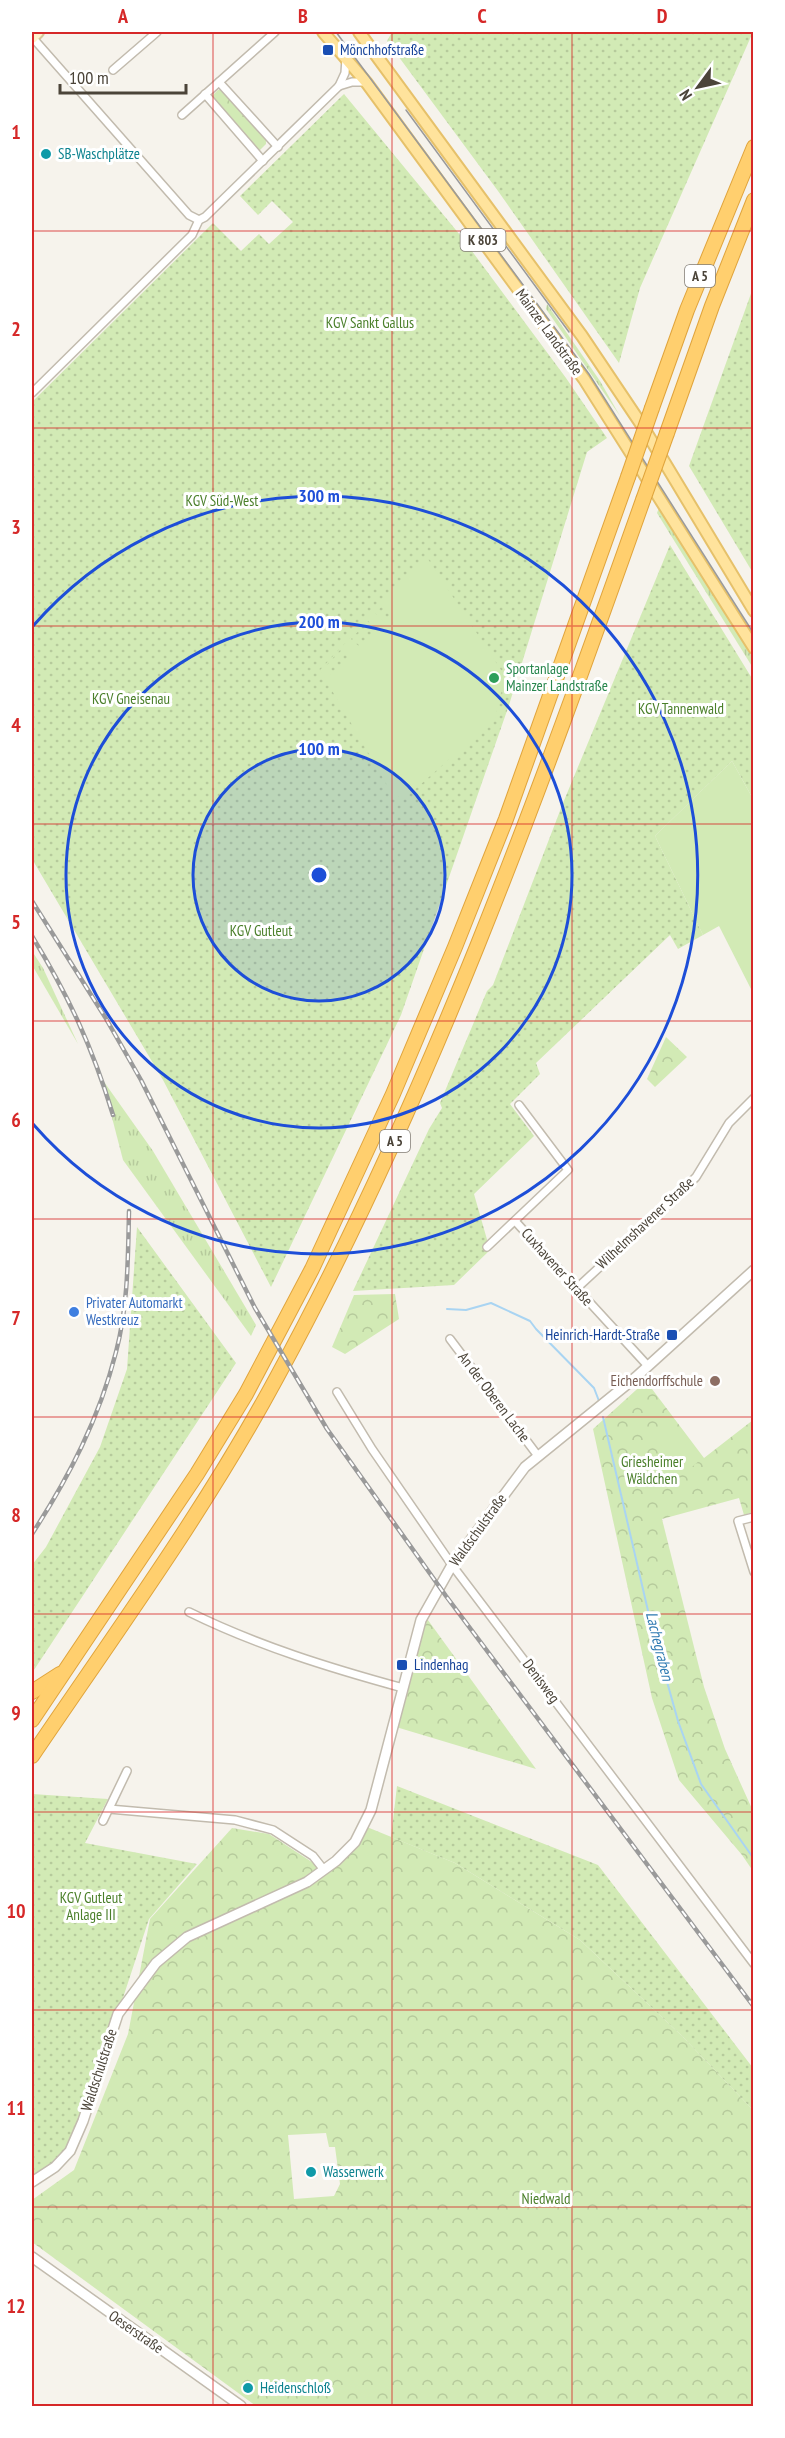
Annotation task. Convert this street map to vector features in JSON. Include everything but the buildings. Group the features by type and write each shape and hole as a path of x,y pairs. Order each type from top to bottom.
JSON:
{"highway":[{"name":"A 5","path":"32,1720 144,1555 246,1394 312,1269 393,1094 506,819 687,310 753,147"},
{"name":"A 5","path":"32,1756 216,1483 271,1390 331,1276 417,1092 528,819 712,306 753,200"},
{"path":"32,1692 65,1671"}],"main road":[{"name":"Mainzer Landstraße","path":"323,32 366,82 584,379 753,648"},
{"name":"Mainzer Landstraße","path":"359,32 582,336 645,430 753,611"}],"street":[{"path":"113,70 157,32"},
{"path":"182,115 275,32"},
{"path":"34,36 189,215 199,220"},
{"path":"32,393 192,235 199,220 205,217 339,86 345,73 346,58"},
{"path":"339,86 352,81 366,82"},
{"path":"219,82 278,147"},
{"path":"205,94 263,160"},
{"name":"Wilhelmshavener Straße","path":"577,1288 696,1177 729,1123 753,1098"},
{"path":"487,1247 568,1170 519,1105"},
{"name":"Cuxhavener Straße","path":"515,1221 648,1366"},
{"name":"Waldschulstraße","path":"32,2182 55,2167 70,2151 83,2121 118,2014 156,1963 187,1937 306,1882 324,1870 355,1842 371,1810 421,1620 452,1565 513,1482 525,1467 648,1366 752,1274"},
{"name":"An der Oberen Lache","path":"450,1339 538,1456"},
{"name":"Denisweg","path":"337,1392 372,1449 452,1565 753,1964"},
{"path":"753,1517 738,1521 753,1572"},
{"path":"189,1612 239,1635 324,1666 403,1688"},
{"path":"103,1821 127,1771"},
{"path":"109,1809 235,1820 273,1830 313,1856 324,1870"},
{"name":"Oeserstraße","path":"32,2257 242,2406"}],"green space":[{"path":"392,32 753,32 640,288 619,363 498,191 387,41"},
{"path":"218,90 223,90 266,140 266,144 260,150 256,149 214,100 213,95"},
{"path":"344,94 460,235 566,378 607,438 587,452 509,705 401,1015 271,1287 163,1080 32,859 32,402 213,223 241,251 259,234 269,244 293,222 272,201 258,215 240,196"},
{"path":"753,288 753,573 689,466"},
{"path":"547,304 600,381 620,416 546,309"},
{"path":"660,505 753,657 753,668 657,513"},
{"name":"KGV Tannenwald","path":"670,545 753,680 753,799 732,761 655,836 703,935 678,949 670,935 536,1063 540,1074 510,1104 534,1136 474,1194 490,1250 454,1285 353,1291 429,1129 442,1108 440,1103 487,991 493,985 563,803"},
{"path":"426,556 505,676 495,719 404,799 395,795 387,785 320,670","holes":["384,604 394,613 385,622 375,613","368,621 379,631 362,649 351,639","341,649 349,656 331,675 324,668"]},
{"path":"732,761 753,799 754,987 751,989 719,926 703,935 655,836"},
{"path":"32,951 43,968 78,1044 32,965"},
{"path":"666,1037 687,1057 655,1087 647,1079"},
{"path":"102,1079 153,1151 256,1325 251,1336 123,1160"},
{"path":"137,1227 236,1363 32,1673 32,1565 46,1547 100,1447 127,1369"},
{"path":"395,1294 399,1319 345,1354 332,1347 354,1295"},
{"name":"Griesheimer Wäldchen","path":"646,1381 704,1458 753,1420 753,1512 744,1515 739,1498 662,1519 704,1687 725,1749 753,1811 753,1871 679,1780 652,1698 593,1429"},
{"path":"671,1427 699,1461 685,1473 656,1439"},
{"path":"425,1616 536,1769 396,1727"},
{"path":"397,1786 598,1865 753,2068 753,2110 682,2036 580,1940 455,1863 391,1837"},
{"name":"KGV Gutleut Anlage III","path":"32,1794 108,1799 85,1843 197,1864 149,1919 115,2022 99,2052 85,2127 66,2157 32,2182"},
{"name":"Niedwald","path":"362,1825 455,1863 580,1940 682,2036 753,2110 753,2406 256,2406 32,2242 32,2200 74,2170 128,2034 150,1919 232,1828 269,1834 324,1870","holes":["326,2133 329,2147 335,2147 340,2184 334,2196 294,2199 288,2135"]}],"waterway":[{"name":"Lachegraben","path":"447,1309 466,1310 491,1303 530,1321 594,1388 599,1401"},
{"name":"Lachegraben","path":"603,1417 652,1628 678,1721 701,1784 754,1859"}],"tram line":[{"path":"336,32 589,374 754,634"},
{"path":"406,110 569,332"}],"railway":[{"path":"32,901 105,1017 141,1080 255,1308 327,1429 446,1596 754,2007"},
{"path":"32,936 78,1022 97,1066 113,1115"},
{"path":"32,1534 82,1447 109,1377 120,1335 125,1300 129,1211"}],"place":[{"name":"Mönchhofstraße","path":"328,50"},
{"name":"SB-Waschplätze","path":"46,154"},
{"name":"Sportanlage Mainzer Landstraße","path":"494,678"},
{"name":"Privater Automarkt Westkreuz","path":"74,1312"},
{"name":"Heinrich-Hardt-Straße","path":"672,1335"},
{"name":"Eichendorffschule","path":"715,1381"},
{"name":"Lindenhag","path":"402,1665"},
{"name":"Wasserwerk","path":"311,2172"},
{"name":"Heidenschloß","path":"248,2388"}],"park label":[{"name":"KGV Sankt Gallus","path":"370,323"},
{"name":"KGV Süd-West","path":"222,501"},
{"name":"KGV Gneisenau","path":"131,699"},
{"name":"KGV Gutleut","path":"261,931"}]}
